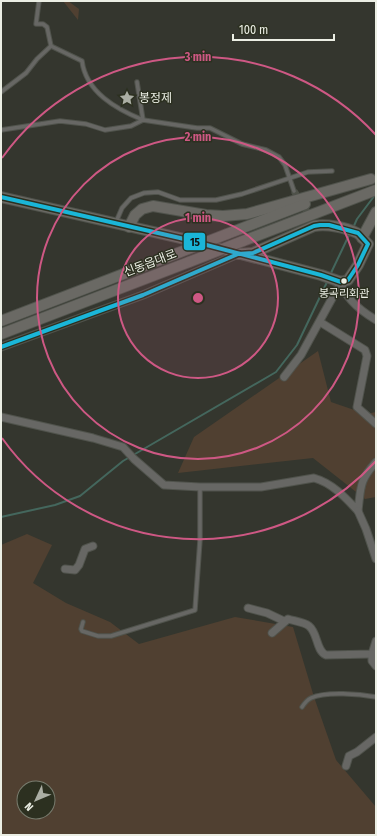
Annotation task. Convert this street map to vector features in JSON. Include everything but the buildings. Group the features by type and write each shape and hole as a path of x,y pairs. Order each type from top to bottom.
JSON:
{"main road":[{"path":"129,228 135,215 142,209 153,206 206,215 223,216 247,214 374,178"},
{"name":"신동읍대로","path":"1,321 374,178"},
{"name":"신동읍대로","path":"1,334 376,190"},
{"path":"1,197 129,228 180,238 238,254 324,276 339,281 348,280 368,244 360,236 344,229 312,222 253,253 238,254"},
{"path":"360,236 376,212"}],"street":[{"path":"1,347 143,295 238,254"},
{"path":"339,281 343,291 349,299 376,320"},
{"path":"284,377 301,355 320,322 339,281"},
{"path":"320,322 365,350 367,356 357,407 376,424"},
{"path":"1,417 93,438 123,447 134,459 164,485 200,487 261,486 314,478 322,480 333,488 358,511"},
{"path":"376,462 360,486 358,511 376,559"},
{"path":"65,569 73,571 78,568 85,549 93,546"},
{"path":"248,608 267,612 284,621"},
{"path":"272,633 288,619 311,627 324,654 372,654"},
{"path":"376,641 372,654 372,661 376,666"},
{"path":"346,766 349,756 357,752 376,736"}],"lane":[{"path":"39,1 36,24 43,24 47,27 51,46"},
{"path":"1,92 26,73 37,59 51,46"},
{"path":"51,46 82,61 88,82 105,99 123,112 143,120 197,128 210,128 242,144 266,150 279,157 285,165 294,191"},
{"path":"137,82 143,120"},
{"path":"1,130 60,121 86,124 105,130 131,126 143,120"},
{"path":"115,224 122,208 132,198 144,193 158,192 180,200 216,200 242,194 308,172 332,171"},
{"path":"83,622 81,629 82,631 98,636 111,636 195,610 200,540 200,487"},
{"path":"302,707 310,698 324,695 349,694 376,697"}],"shaded area":[{"path":"63,1 68,1 79,9 78,20"},
{"path":"318,351 331,402 366,414 376,412 376,497 365,499 313,458 178,473 194,437"},
{"path":"27,534 52,545 33,583 66,603 110,622 139,644 235,617 293,627 314,697 336,760 376,807 376,835 1,835 1,545"}],"waterway":[{"path":"353,228 357,219 375,195"},
{"path":"330,275 350,233"},
{"path":"1,517 55,505 80,496 123,461 276,372 297,345 328,280"}],"tunnel":[{"path":"294,191 311,218"}],"transit line":[{"name":"15","path":"1,197 180,238 321,275 341,282 348,280 358,265 368,244 358,233 329,225 314,226 253,253 238,254 143,295 1,347"}],"place":[{"name":"봉정제","path":"127,98"},
{"name":"봉곡리회관","path":"344,281"}]}
